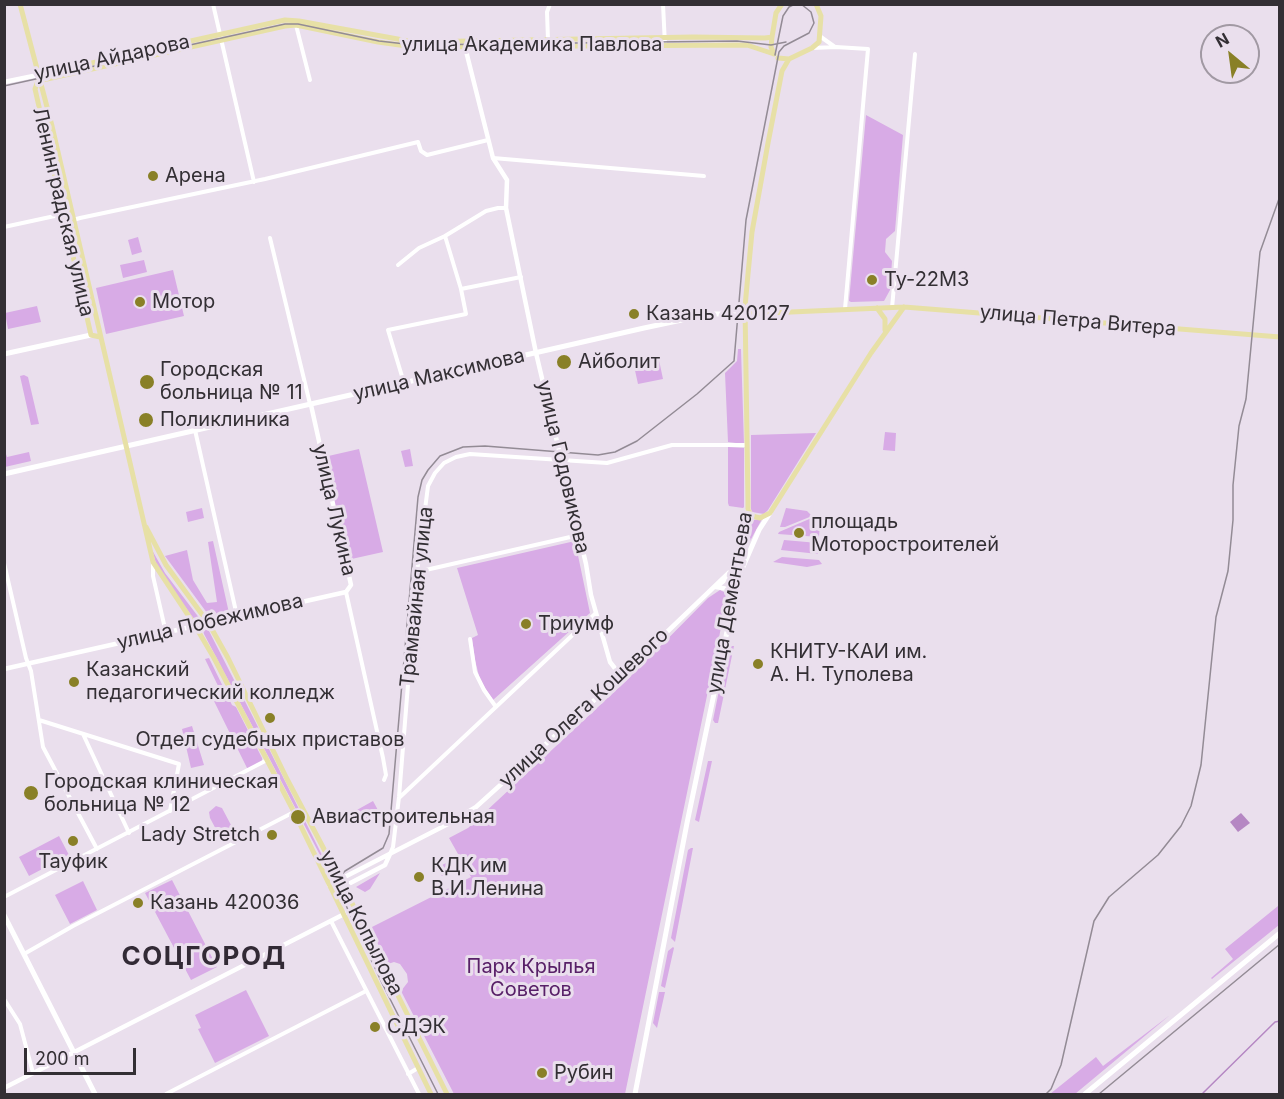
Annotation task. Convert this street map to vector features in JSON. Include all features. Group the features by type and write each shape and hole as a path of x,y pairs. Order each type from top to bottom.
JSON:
{"main road":[{"name":"Ленинградская улица","path":"20,4 52,126 153,562 196,627"},
{"path":"816,4 821,16 821,37"},
{"name":"улица Дементьева","path":"781,5 776,13 771,48 782,71"},
{"name":"улица Академика Павлова","path":"220,37 285,21 299,21 414,42 772,37"},
{"name":"улица Академика Павлова","path":"220,37 296,25 400,46 747,45 776,56"},
{"name":"улица Айдарова","path":"38,79 220,37"},
{"name":"улица Дементьева","path":"635,1095 686,830 738,580 748,510 746,314 752,232 782,71 789,60 812,48 821,37"},
{"path":"776,56 789,60"},
{"name":"Ленинградская улица","path":"38,79 35,89 92,335 100,337"},
{"path":"740,566 759,530 882,337 904,307"},
{"name":"улица Петра Витера","path":"877,308 904,307 1280,337"},
{"path":"877,308 886,323 882,337"},
{"name":"улица Максимова","path":"4,474 710,315 877,308"},
{"path":"4,354 92,335"},
{"path":"748,510 752,516 760,518 770,513"},
{"name":"Ленинградская улица","path":"142,517 166,565 209,624"},
{"name":"улица Копылова","path":"209,624 344,887 447,1095"},
{"name":"улица Копылова","path":"196,627 294,812 431,1095"},
{"path":"4,915 95,1095"},
{"path":"1085,1095 1280,933"},
{"path":"380,992 379,987 382,983 389,982 393,985"}],"street":[{"path":"213,4 254,182"},
{"path":"548,40 547,12 550,4"},
{"path":"663,4 665,45"},
{"path":"296,25 310,80"},
{"path":"821,37 836,47"},
{"name":"улица Годовикова","path":"465,47 493,158 507,180 506,208 536,353 596,613 610,662 621,676"},
{"path":"812,48 836,47 868,50 845,309"},
{"path":"892,308 915,54"},
{"name":"улица Айдарова","path":"4,82 38,79"},
{"path":"4,227 64,214 73,220 254,182 417,142 421,151 427,154 488,140"},
{"path":"493,158 704,177"},
{"path":"398,265 419,248 445,236 486,211 506,208"},
{"path":"404,383 388,330 466,314 445,236"},
{"name":"улица Лукина","path":"270,238 351,585 346,592 383,758 386,775 384,780"},
{"path":"461,289 521,277"},
{"path":"195,430 237,616"},
{"name":"Трамвайная улица","path":"390,854 393,847 399,797 417,572 428,486 435,473 456,457 470,454 607,463 676,445 748,445"},
{"path":"417,572 579,536"},
{"name":"Ленинградская улица","path":"153,562 153,576 166,633"},
{"path":"4,563 31,671 43,747 98,849"},
{"name":"улица Олега Кошевого","path":"329,885 476,807 621,676 708,592 740,566"},
{"path":"724,579 738,580"},
{"name":"улица Олега Кошевого","path":"708,592 724,579"},
{"path":"717,587 728,589 734,599"},
{"name":"улица Побежимова","path":"4,669 346,592"},
{"path":"399,797 596,613"},
{"path":"470,639 475,672 496,707"},
{"path":"39,720 179,764 170,811"},
{"path":"83,734 129,833"},
{"path":"4,897 267,760"},
{"path":"24,954 294,812"},
{"path":"333,892 385,865 390,854"},
{"path":"4,1088 354,909"},
{"name":"улица Копылова","path":"331,921 419,1095"},
{"path":"166,1095 366,991"},
{"path":"5,1002 20,1024 33,1073"},
{"path":"408,1074 418,1068"}],"green space":[{"path":"866,115 903,135 895,231 886,239 885,252 892,261 890,290 884,301 851,302 849,301"},
{"path":"138,237 142,252 132,255 128,240"},
{"path":"144,260 147,272 123,278 120,265"},
{"name":"Мотор","path":"173,270 184,316 106,334 96,288"},
{"path":"37,306 41,322 8,329 5,313"},
{"path":"738,349 741,349 744,444 728,442 725,373 737,361"},
{"path":"659,360 663,379 638,384 634,366"},
{"path":"20,376 28,377 39,424 31,425"},
{"path":"885,432 896,433 895,451 883,450"},
{"path":"816,433 768,510 764,514 752,512 751,435"},
{"path":"728,447 744,448 743,508 729,506 728,503"},
{"path":"4,448 7,457 29,452 31,461 5,467"},
{"path":"359,449 383,552 347,560 324,457"},
{"path":"410,449 413,466 405,467 401,451"},
{"path":"202,508 204,518 188,522 186,512"},
{"path":"786,508 807,511 812,516 780,527"},
{"path":"749,517 753,520 762,519 744,552"},
{"path":"814,517 820,523 819,537 778,534 779,532"},
{"path":"784,540 818,543 818,554 781,550"},
{"path":"213,541 229,613 210,617 165,556 187,550 193,580 207,603 217,602 208,542"},
{"name":"Триумф","path":"575,541 590,613 493,700 480,680 472,638 478,635 457,568"},
{"path":"152,550 165,573 200,619 200,623 197,623 167,582 156,563"},
{"path":"782,557 819,560 822,564 807,567 773,562"},
{"name":"Парк Крылья Советов","path":"720,590 726,593 724,613 625,1094 454,1094 401,991 408,982 407,974 400,964 394,962 388,964 370,928 471,877 449,838 468,828 626,681 708,598"},
{"path":"206,628 253,717 331,876 204,634 203,630"},
{"path":"728,646 734,646 718,723 715,723 713,720"},
{"path":"209,658 262,758 262,762 251,768 247,768 211,695 220,690 205,659"},
{"path":"192,726 204,765 191,768 182,729"},
{"path":"708,761 712,761 699,822 695,820"},
{"path":"373,801 379,812 360,822 355,811"},
{"path":"216,806 222,808 231,825 232,831 228,836 219,835 210,818 209,812"},
{"path":"59,836 69,855 29,876 19,857"},
{"path":"693,848 675,942 671,938 688,850"},
{"path":"448,862 454,872 442,876 436,868"},
{"path":"380,873 370,889 365,892 356,887"},
{"path":"172,880 217,967 191,980 145,893"},
{"path":"83,881 97,910 70,924 55,895"},
{"path":"1278,906 1279,925 1212,979 1233,959 1225,949"},
{"path":"673,947 665,988 661,986 668,951"},
{"path":"246,990 269,1036 215,1063 198,1029 201,1028 195,1015"},
{"path":"659,992 665,992 657,1028 653,1023"},
{"path":"1170,1015 1075,1094 1050,1094 1096,1057 1103,1066"}],"shaded area":[{"path":"1241,813 1250,823 1238,832 1230,822"}],"waterway":[{"path":"1203,1093 1275,1022 1280,1021"}],"tram line":[{"path":"775,55 783,16 789,7 795,4"},
{"path":"438,1094 382,983 337,886 339,878 345,871 383,848 389,834 418,497 422,480 440,456 463,447 485,446 598,455 615,452 637,441 697,394 734,361 746,220 779,52 784,46 809,33 814,23 811,12 801,4"},
{"path":"4,86 285,24 298,24 379,41 414,45 737,41 771,45 786,42"}],"railway":[{"path":"1046,1094 1051,1089 1061,1065 1094,921 1109,897 1158,855 1181,826 1191,806 1201,765 1216,617 1228,571 1233,520 1233,485 1239,426 1246,399 1260,252 1280,196"},
{"path":"1099,1094 1280,944"}],"place":[{"name":"Арена","path":"153,176"},
{"name":"Ту-22М3","path":"872,280"},
{"name":"Мотор","path":"140,302"},
{"name":"Казань 420127","path":"634,314"},
{"name":"Айболит","path":"564,362"},
{"name":"Городская больница № 11","path":"147,382"},
{"name":"Поликлиника","path":"146,420"},
{"name":"площадь Моторостроителей","path":"799,533"},
{"name":"Триумф","path":"526,624"},
{"name":"КНИТУ-КАИ им. А. Н. Туполева","path":"758,664"},
{"name":"Казанский педагогический колледж","path":"74,682"},
{"name":"Отдел судебных приставов","path":"270,718"},
{"name":"Городская клиническая больница № 12","path":"31,793"},
{"name":"Авиастроительная","path":"298,817"},
{"name":"Lady Stretch","path":"272,835"},
{"name":"Тауфик","path":"73,841"},
{"name":"КДК им В.И.Ленина","path":"419,877"},
{"name":"Казань 420036","path":"138,903"},
{"name":"СДЭК","path":"375,1027"},
{"name":"Рубин","path":"542,1073"}],"district":[{"name":"СОЦГОРОД","path":"204,957"}]}
